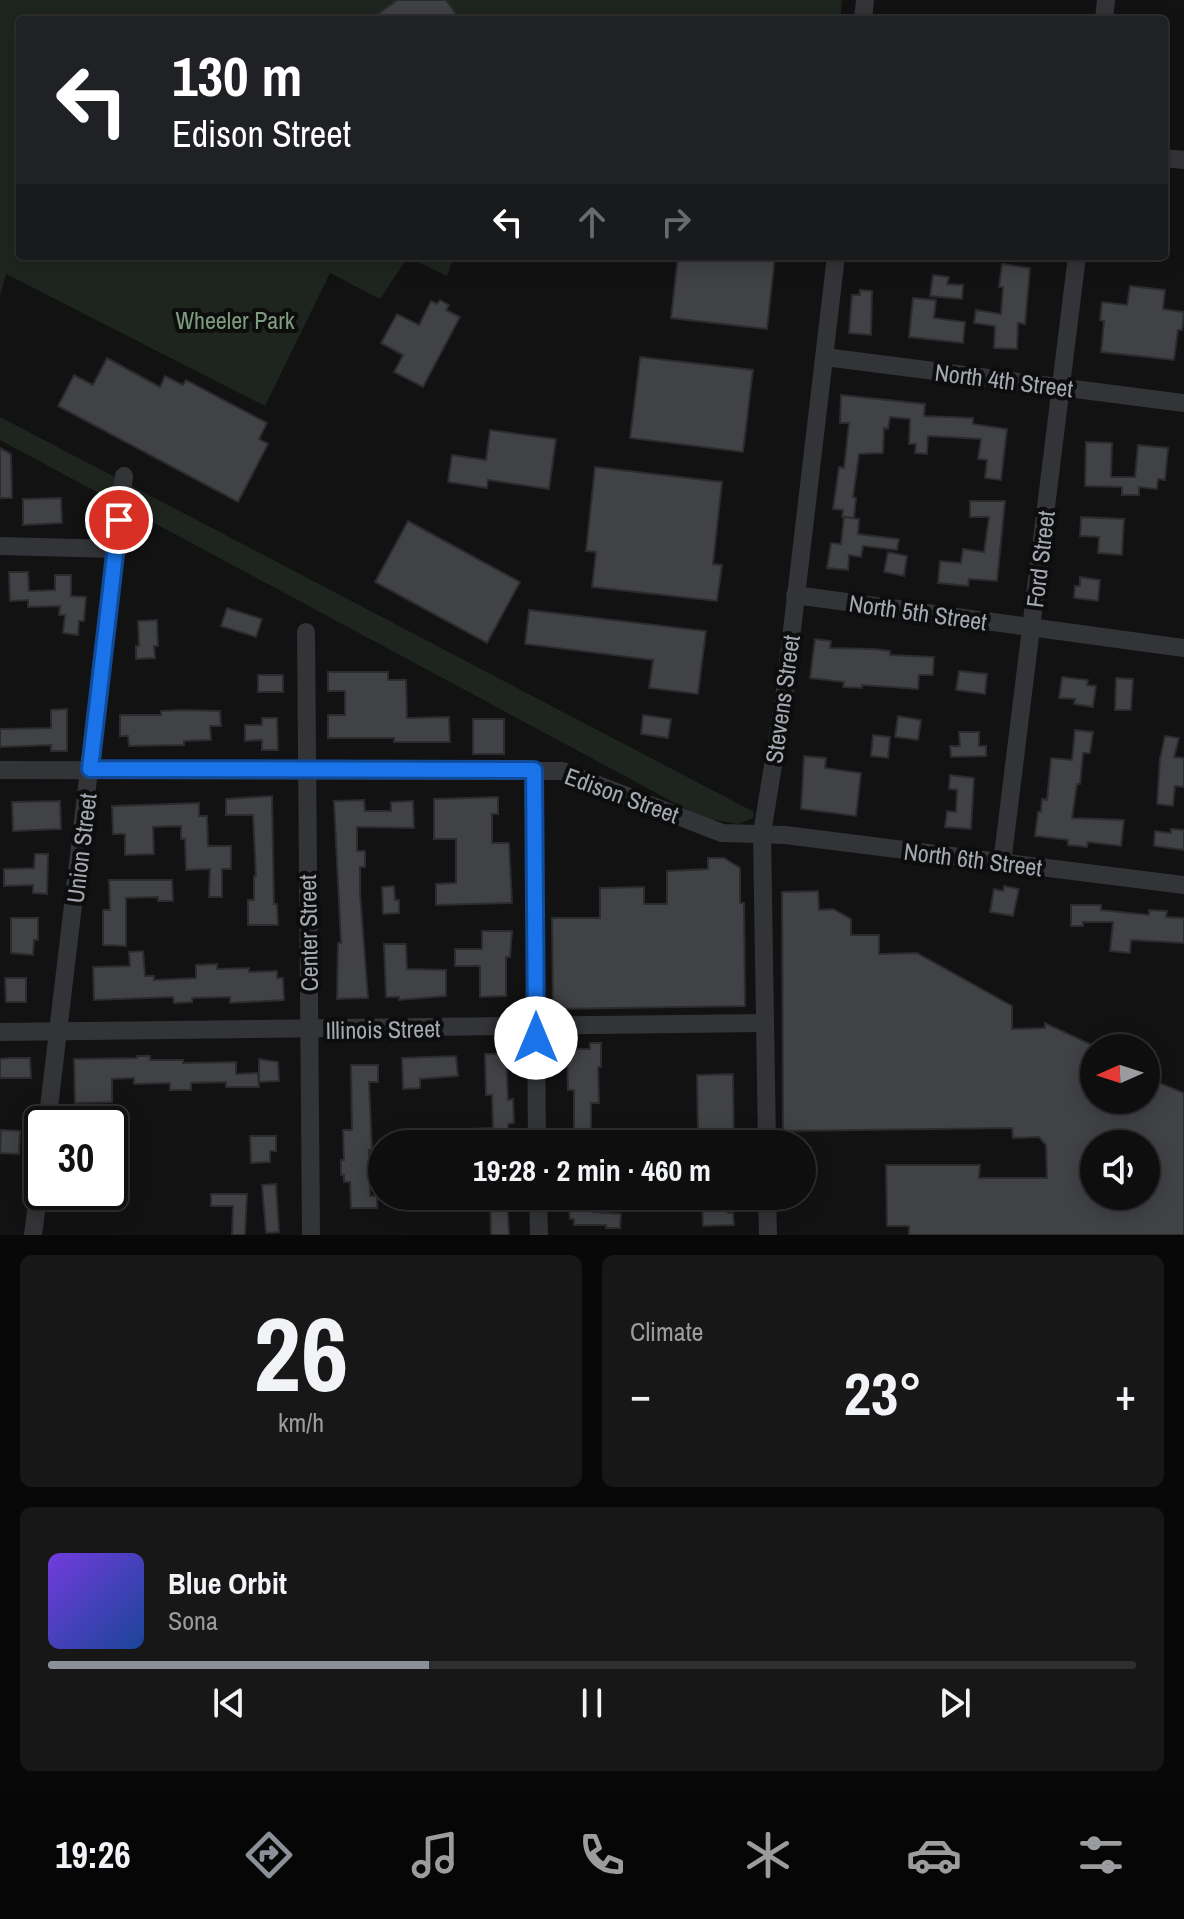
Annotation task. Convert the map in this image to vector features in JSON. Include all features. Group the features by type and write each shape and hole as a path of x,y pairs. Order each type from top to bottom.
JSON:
{"street":[{"name":"Stevens Street","path":"767,1130 762,833 784,698 836,260"},
{"name":"Ford Street","path":"1002,863 1077,260"},
{"name":"North 4th Street","path":"825,357 1184,403"},
{"name":"Union Street","path":"49,1106 124,476"},
{"path":"0,546 115,549"},
{"name":"North 5th Street","path":"795,595 1184,648"},
{"name":"Center Street","path":"306,632 311,1235"},
{"name":"Edison Street","path":"0,770 562,771 722,833 762,833"},
{"path":"534,770 537,1130"},
{"name":"North 6th Street","path":"762,833 1184,885"},
{"name":"Illinois Street","path":"0,1032 765,1023"},
{"path":"33,1235 36,1210"},
{"path":"538,1210 539,1235"},
{"path":"767,1210 768,1235"}],"green space":[{"name":"Wheeler Park","path":"0,0 842,0 840,16 16,16 16,260 406,260 380,299 330,273 265,406 6,274 0,296"},
{"name":"Wheeler Park","path":"414,260 453,260 447,276"},
{"path":"0,417 754,812 753,818 738,824 703,818 0,440"}],"building":[{"path":"397,0 446,0 456,14 454,16 375,16"},
{"path":"678,260 775,260 767,329 671,318"},
{"path":"1002,264 1030,268 1025,324 1018,323 1017,349 994,348 995,326 974,323 976,310 1001,314 1003,287 999,287"},
{"path":"933,275 949,277 947,284 963,285 962,299 930,296"},
{"path":"1130,286 1165,290 1163,309 1184,312 1174,360 1101,352 1102,302 1127,305"},
{"path":"860,290 872,291 871,335 849,333 852,295 860,295"},
{"path":"913,298 936,300 934,318 965,322 963,343 909,337"},
{"path":"440,300 449,305 446,310 460,317 423,387 394,372 403,355 381,343 397,314 419,325 431,301 437,304"},
{"path":"640,357 753,370 743,452 630,438"},
{"path":"107,358 160,387 165,376 183,385 186,380 267,423 259,439 268,444 238,502 58,406 74,375 93,385"},
{"path":"841,395 925,404 924,416 973,418 973,424 1007,429 1001,480 985,478 987,460 978,459 981,439 928,436 927,454 915,453 916,444 909,444 910,419 890,417 888,429 884,428 883,453 859,454 853,497 856,498 854,518 842,517 843,510 833,509 839,467 844,468 849,423 840,423"},
{"path":"490,430 556,439 549,489 488,480 487,488 448,482 452,455 486,460"},
{"path":"1086,442 1112,443 1111,477 1135,477 1138,445 1168,448 1165,480 1158,479 1157,489 1139,487 1139,495 1122,495 1122,487 1085,486"},
{"path":"0,448 11,454 12,498 0,498"},
{"path":"595,467 722,482 713,564 722,565 717,601 592,587 596,552 586,551"},
{"path":"61,498 62,523 23,525 23,499"},
{"path":"970,501 1005,501 997,581 969,579 968,586 938,583 940,561 961,563 963,549 984,552 989,517 970,517"},
{"path":"844,517 859,519 858,534 899,539 897,550 863,546 861,557 849,555 848,570 827,568 831,543 841,544"},
{"path":"1081,517 1124,519 1122,555 1098,553 1099,537 1080,536"},
{"path":"408,521 520,582 487,643 375,582"},
{"path":"888,552 907,556 904,576 884,572"},
{"path":"9,572 28,572 29,591 55,590 55,575 71,575 71,596 86,597 84,621 79,621 78,635 63,633 65,615 59,615 60,606 28,607 28,600 10,601"},
{"path":"1080,577 1100,580 1098,601 1074,598 1075,586 1080,586"},
{"path":"227,608 262,619 256,637 221,626"},
{"path":"529,610 706,631 698,694 649,688 653,660 525,644"},
{"path":"157,620 155,658 136,659 138,621"},
{"path":"815,639 831,641 830,648 874,649 890,651 890,655 934,657 933,675 919,675 918,689 862,685 862,688 843,687 844,682 810,678"},
{"path":"959,671 987,674 985,694 956,690"},
{"path":"328,672 388,672 388,680 406,680 407,718 449,717 450,742 328,738 328,715 345,715 345,691 328,691"},
{"path":"258,675 283,675 283,692 258,692"},
{"path":"1062,677 1088,680 1087,685 1096,686 1093,707 1074,704 1075,699 1059,698"},
{"path":"1116,678 1133,679 1131,710 1115,710"},
{"path":"67,709 67,751 51,751 51,745 0,747 0,729 51,728 51,710"},
{"path":"161,711 220,711 221,726 210,726 211,740 184,741 184,745 129,746 128,736 120,736 120,715 161,715"},
{"path":"643,715 671,719 668,738 641,734"},
{"path":"898,716 921,720 918,740 895,737"},
{"path":"262,718 277,718 278,750 262,750 262,740 245,741 245,725 262,725"},
{"path":"473,719 504,719 504,754 473,754"},
{"path":"1075,730 1093,732 1090,753 1083,753 1072,818 1124,820 1121,846 1088,842 1087,847 1068,845 1068,840 1035,836 1042,799 1047,800 1051,758 1072,760"},
{"path":"959,732 979,732 979,746 986,746 986,756 951,757 950,746 960,746"},
{"path":"873,735 890,737 888,758 871,756"},
{"path":"1165,736 1179,738 1174,757 1184,758 1184,787 1175,786 1173,806 1157,804"},
{"path":"804,756 826,758 825,768 861,773 856,816 801,809"},
{"path":"950,775 974,778 971,829 945,827 947,811 956,812 957,790 949,789"},
{"path":"272,796 274,904 277,904 278,925 248,925 248,900 254,900 256,876 253,815 226,815 226,799"},
{"path":"498,797 498,814 492,814 492,843 509,843 512,903 436,905 436,884 456,883 456,839 434,839 434,799"},
{"path":"364,800 365,811 391,811 391,802 413,801 414,828 357,827 357,851 365,851 365,867 360,867 360,893 368,998 337,999 338,943 341,943 334,801"},
{"path":"60,801 61,829 13,831 12,802"},
{"path":"199,803 199,816 207,816 208,846 231,846 231,869 222,869 222,897 209,897 210,869 186,870 185,839 181,839 181,826 153,827 154,854 125,855 125,834 113,834 112,806"},
{"path":"1171,829 1184,830 1184,850 1154,846 1155,831 1171,833"},
{"path":"35,854 48,854 47,894 33,893 33,885 4,886 4,869 34,868"},
{"path":"708,858 724,858 740,868 740,903 744,903 745,1006 553,1009 552,918 600,918 600,888 644,887 644,904 667,904 667,871 708,869"},
{"path":"109,880 172,880 173,901 158,901 158,897 126,898 126,946 103,945 103,910 110,910"},
{"path":"394,886 399,913 383,914 382,887"},
{"path":"1004,886 1019,889 1013,916 990,912 994,889 1003,891"},
{"path":"818,891 819,910 833,909 851,919 851,935 879,935 879,954 917,953 1012,1006 1012,1029 1045,1028 1045,1023 1080,1039 1080,1114 1160,1114 1160,1083 1184,1093 1184,1235 909,1235 909,1226 887,1226 886,1165 980,1165 979,1178 1047,1178 1046,1145 1039,1137 1013,1138 1012,1128 783,1130 782,892"},
{"path":"1071,905 1101,905 1101,910 1149,915 1149,910 1167,911 1166,917 1184,918 1184,943 1131,940 1130,953 1110,951 1113,922 1083,922 1083,926 1071,926"},
{"path":"11,918 38,918 38,940 34,940 33,955 11,953"},
{"path":"482,931 512,931 510,957 506,957 506,996 480,997 480,966 455,966 455,949 482,949"},
{"path":"384,944 406,944 407,969 446,970 446,996 399,1000 399,997 386,997"},
{"path":"143,951 145,976 154,976 154,980 196,978 196,965 217,964 217,969 249,968 249,972 277,971 277,978 283,978 284,1000 230,1003 230,997 192,998 192,1002 174,1003 173,997 94,1000 93,967 130,966 129,952"},
{"path":"5,978 26,978 26,1002 6,1002"},
{"path":"590,1043 601,1043 599,1103 591,1103 591,1130 574,1130 574,1090 568,1090 567,1049 590,1049"},
{"path":"485,1054 506,1054 508,1100 513,1099 514,1123 508,1124 508,1130 446,1130 493,1128 492,1095 486,1095"},
{"path":"150,1056 150,1060 183,1060 183,1063 236,1062 236,1074 258,1073 259,1087 226,1087 226,1082 191,1083 191,1090 170,1090 170,1083 134,1084 134,1078 112,1079 112,1102 75,1103 74,1059"},
{"path":"456,1056 458,1076 420,1079 420,1088 403,1089 402,1058"},
{"path":"30,1058 31,1078 0,1078 0,1059"},
{"path":"259,1059 278,1062 279,1081 259,1082"},
{"path":"351,1065 378,1065 378,1082 369,1082 371,1130 368,1130 368,1208 351,1208 350,1182 344,1182 344,1175 341,1175 343,1130 352,1130"},
{"path":"733,1074 734,1130 698,1130 697,1075"},
{"path":"1,1130 20,1131 19,1154 0,1153"},
{"path":"250,1136 276,1136 276,1151 270,1151 270,1162 251,1163"},
{"path":"276,1184 279,1232 266,1233 262,1185"},
{"path":"211,1194 247,1194 245,1235 232,1235 233,1206 211,1206"},
{"path":"490,1210 508,1210 509,1235 491,1235"},
{"path":"569,1210 621,1214 620,1228 574,1225 574,1219 570,1219"},
{"path":"702,1210 728,1210 728,1213 733,1213 734,1225 703,1226"}],"route":[{"path":"119,520 90,769 534,770 536,1038"}]}
